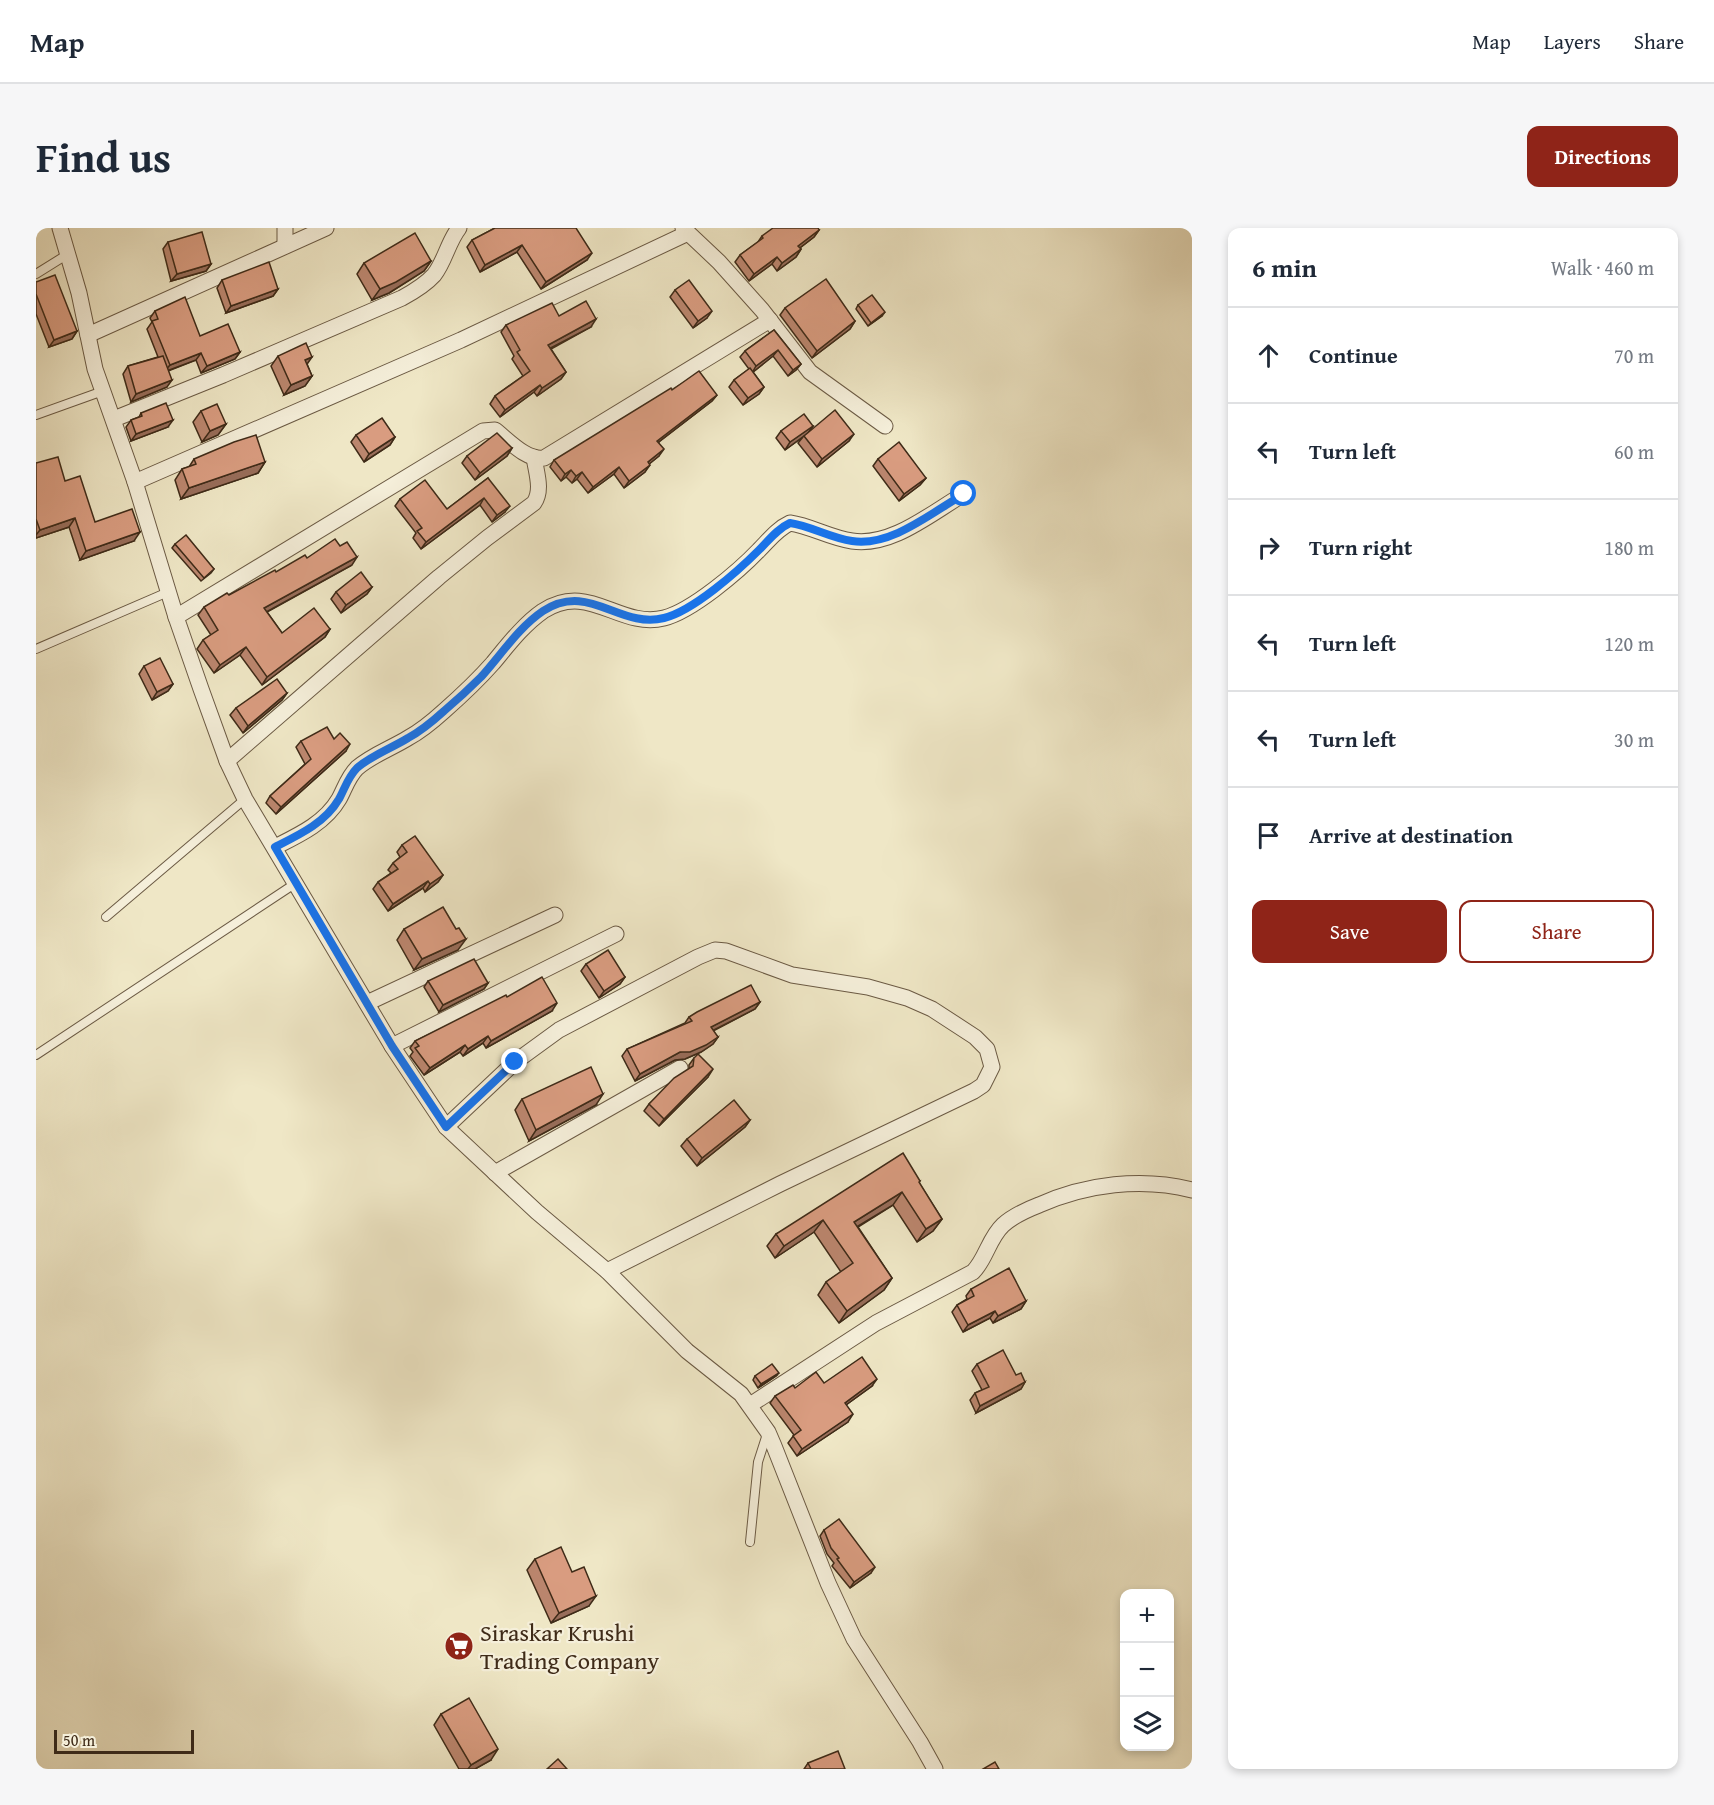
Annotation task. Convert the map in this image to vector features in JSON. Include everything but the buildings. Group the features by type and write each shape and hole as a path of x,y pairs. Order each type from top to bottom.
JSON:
{"street":[{"path":"60,228 79,293 95,369 135,482 176,616 227,760 245,799 392,1046 446,1127 537,1212 607,1272 687,1351 737,1389 750,1405 768,1432 828,1582 854,1639 920,1742 934,1769"},
{"path":"285,228 285,246"},
{"path":"88,335 326,228"},
{"path":"114,419 402,298 433,276 459,228"},
{"path":"135,482 461,340 685,231 719,262 770,320 810,372 885,426"},
{"path":"176,616 483,431 495,430 534,457 544,458 770,320"},
{"path":"227,760 439,577 534,503 539,488 534,457"},
{"path":"275,847 323,819 339,799 357,768 410,738 444,712 480,678 532,619 545,610 560,603 580,600 637,618 651,620 666,618 685,609 727,579 775,533 790,523 832,537 874,542 894,535 964,494"},
{"path":"367,1003 555,915"},
{"path":"392,1046 616,934"},
{"path":"446,1127 515,1062 559,1030 715,950 726,951 792,975 868,987 907,998 932,1009 975,1037 987,1049 992,1067 982,1085 974,1091 780,1184 607,1272"},
{"path":"495,1173 680,1068"},
{"path":"750,1405 876,1323 973,1272 1002,1226 1029,1209 1087,1188 1148,1184 1192,1190"}],"lane":[{"path":"36,274 68,254"},
{"path":"36,415 103,391"},
{"path":"36,649 168,592"},
{"path":"106,917 245,799"},
{"path":"36,1055 296,883"},
{"path":"750,1542 758,1462 768,1432"}],"place":[{"name":"Siraskar Krushi Trading Company","path":"459,1646"}],"route":[{"path":"515,1062 446,1127 392,1046 275,847 323,819 339,799 357,768 410,738 444,712 480,678 532,619 545,610 560,603 580,600 637,618 651,620 666,618 685,609 727,579 782,526 790,523 799,524 832,537 874,542 894,535 964,494"}]}
